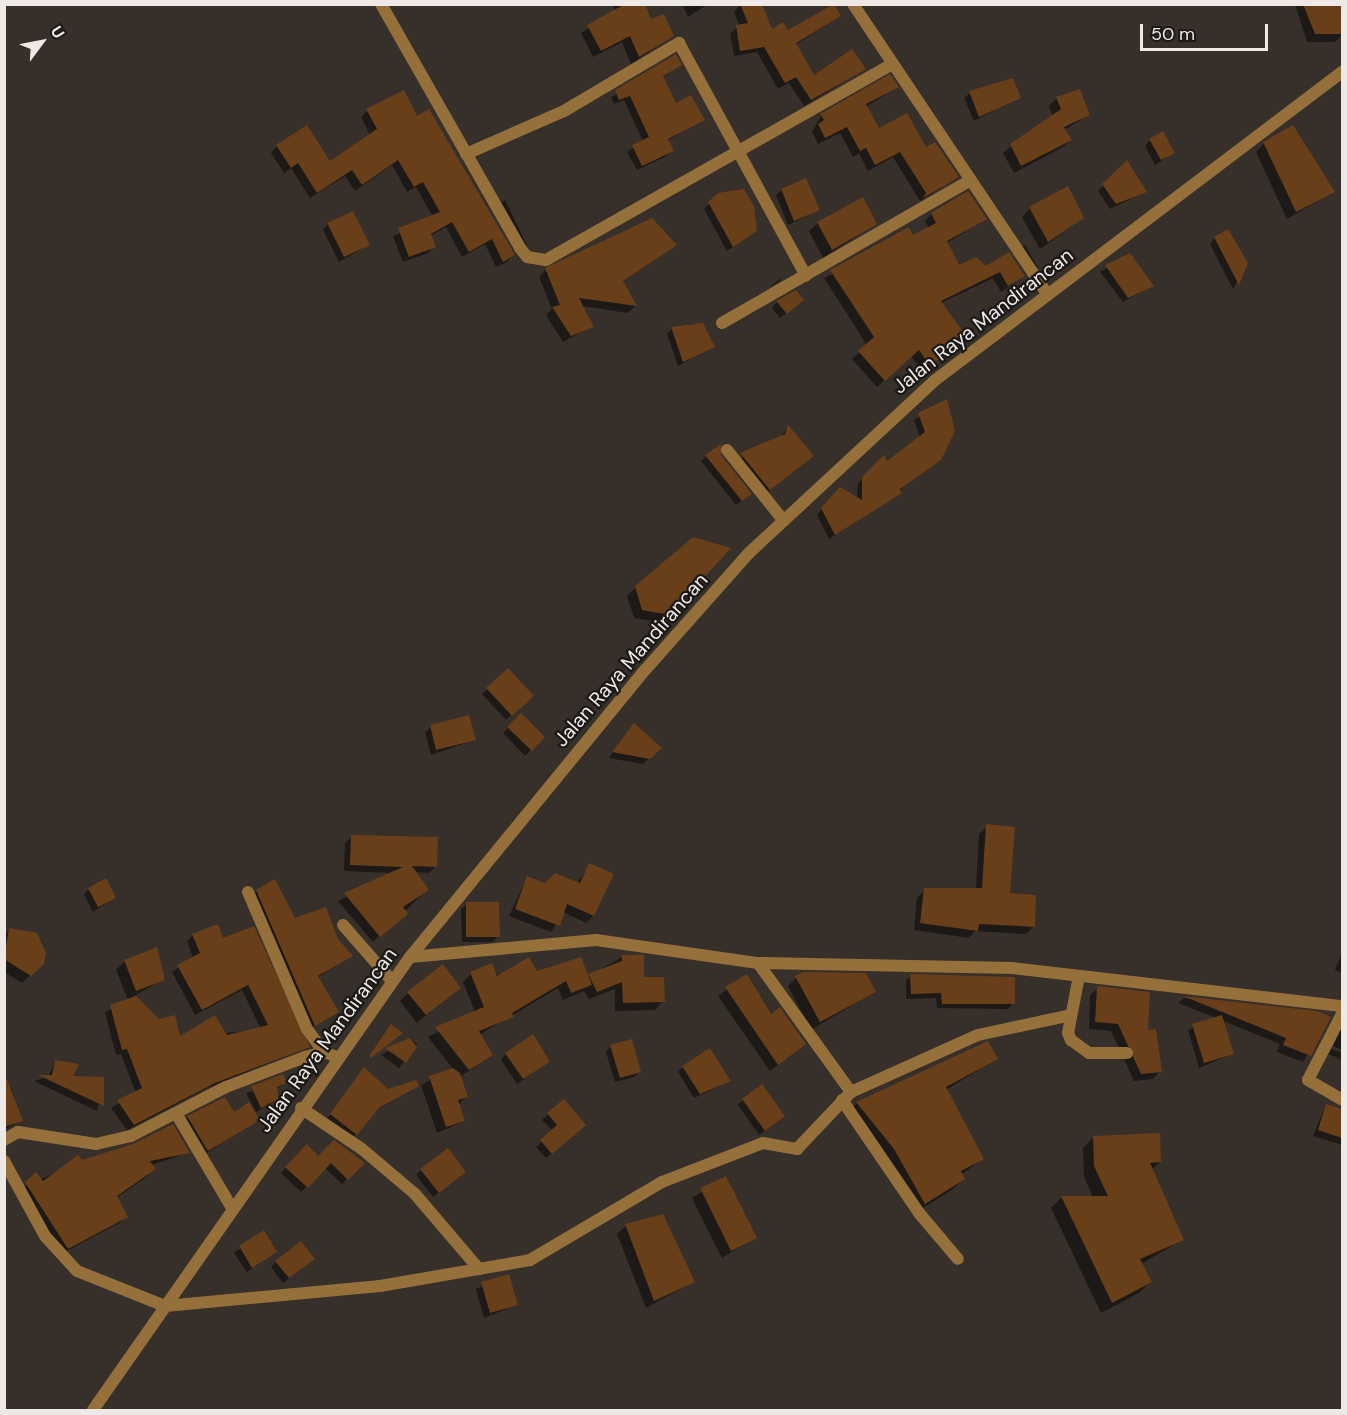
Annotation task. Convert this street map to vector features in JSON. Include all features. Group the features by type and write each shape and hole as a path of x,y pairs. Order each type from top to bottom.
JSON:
{"street":[{"path":"381,4 527,258 546,260 892,64"},
{"path":"853,4 1047,294"},
{"path":"466,154 564,111 679,43 736,154 806,276"},
{"name":"Jalan Raya Mandirancan","path":"93,1410 301,1108 410,957 646,669 749,553 934,381 1342,72"},
{"path":"722,324 971,180"},
{"path":"728,450 783,520"},
{"path":"248,892 307,1029 324,1052 337,1057"},
{"path":"343,925 392,981"},
{"path":"410,957 596,940 758,963 1012,968 1342,1006"},
{"path":"758,963 847,1096 920,1214 958,1259"},
{"path":"1079,976 1068,1033 1081,1051 1127,1053"},
{"path":"1342,1014 1308,1080 1342,1100"},
{"path":"4,1161 45,1236 77,1271 165,1306 380,1286 530,1260 662,1182 752,1146 797,1149 847,1096 978,1035 1071,1015"},
{"path":"4,1140 18,1132 96,1144 141,1133 226,1088 324,1052"},
{"path":"301,1108 415,1194 479,1269"},
{"path":"177,1115 232,1208"}],"building":[{"path":"625,4 645,4 651,19 664,14 674,36 639,57 630,36 601,51 587,25"},
{"path":"740,4 762,4 772,29 783,22 788,30 834,4 841,16 796,43 814,75 852,49 866,69 811,100 796,77 785,83 764,47 740,51 736,25 748,23"},
{"path":"1303,4 1342,4 1342,34 1315,34"},
{"path":"676,54 682,65 663,76 676,103 691,95 705,120 668,139 674,151 642,166 632,145 649,137 630,96 619,100 615,90"},
{"path":"890,74 899,87 866,104 879,128 907,113 926,147 935,142 959,177 923,198 926,193 900,152 875,165 866,148 860,151 847,127 825,138 818,124 824,120 820,114"},
{"path":"1013,78 1021,98 979,117 969,91"},
{"path":"1080,89 1090,115 1064,127 1072,140 1021,166 1010,144 1061,109 1056,97"},
{"path":"404,90 417,116 429,109 515,255 503,262 492,239 469,252 452,222 431,234 436,247 409,257 398,228 440,212 423,182 414,187 398,160 362,185 352,170 317,193 298,163 291,168 276,145 307,125 330,161 377,129 366,109"},
{"path":"1293,125 1335,192 1296,212 1263,142"},
{"path":"1163,131 1175,153 1161,160 1149,139"},
{"path":"1127,160 1147,192 1116,204 1102,184"},
{"path":"806,178 820,210 794,221 781,189"},
{"path":"1068,186 1084,218 1048,242 1029,207"},
{"path":"744,189 754,206 757,231 733,247 708,202 718,193"},
{"path":"968,191 987,219 947,241 959,265 976,257 986,266 1009,252 1025,276 1008,286 1000,272 941,301 968,339 930,366 919,350 885,381 858,351 874,337 830,270 909,227 913,235 936,223 931,213"},
{"path":"863,197 877,224 832,250 817,222"},
{"path":"353,211 370,245 344,257 327,223"},
{"path":"652,218 677,245 623,281 637,306 579,298 594,327 571,336 552,307 560,305 545,268"},
{"path":"1228,229 1248,263 1239,285 1214,237"},
{"path":"1130,253 1154,286 1128,298 1105,265"},
{"path":"796,290 804,300 787,314 776,301"},
{"path":"703,323 715,347 683,362 671,327"},
{"path":"947,399 955,431 941,460 900,489 902,493 835,535 821,508 840,487 862,500 862,477 884,455 887,461 925,432 918,413"},
{"path":"788,425 814,456 770,490 740,453 785,434"},
{"path":"721,444 721,455 752,494 742,501 705,455"},
{"path":"693,537 731,548 670,615 642,610 635,586"},
{"path":"508,668 534,696 512,716 486,688"},
{"path":"521,713 545,737 532,751 507,727"},
{"path":"469,715 476,740 436,750 430,725"},
{"path":"634,723 662,748 650,759 612,752"},
{"path":"986,824 1015,827 1010,893 1036,895 1035,927 979,924 978,931 920,923 924,888 982,888"},
{"path":"351,835 438,837 437,867 412,866 429,890 403,907 408,914 380,937 344,893 403,867 350,865"},
{"path":"589,863 614,874 594,916 567,904 560,926 515,909 527,876 545,883 555,873 580,883"},
{"path":"106,878 116,898 98,907 88,888"},
{"path":"275,879 295,918 326,907 338,939 353,956 318,976 339,1012 315,1026 256,890"},
{"path":"466,902 499,902 500,937 466,937"},
{"path":"218,924 223,938 254,926 310,1047 215,1083 134,1125 117,1100 142,1088 127,1049 122,1050 110,1005 136,996 159,1019 175,1015 180,1036 215,1015 227,1035 268,1025 248,985 202,1010 177,965 200,953 192,934"},
{"path":"9,928 37,933 46,953 44,964 31,976 4,959"},
{"path":"157,947 165,980 136,991 124,960"},
{"path":"622,955 644,955 644,977 664,977 665,1002 623,1003 622,982 597,992 588,974 622,961"},
{"path":"529,957 537,971 581,957 592,985 571,993 566,981 512,1013 514,1017 479,1031 493,1055 469,1070 435,1027 484,1007 470,972 492,963 497,976"},
{"path":"443,964 461,988 426,1015 407,992"},
{"path":"803,972 866,973 876,992 820,1022 795,976"},
{"path":"747,974 771,1014 780,1007 806,1044 778,1065 725,987"},
{"path":"910,974 1015,977 1015,1004 942,1004 941,993 911,994"},
{"path":"1097,986 1150,992 1148,1030 1156,1029 1162,1072 1141,1074 1118,1024 1095,1022"},
{"path":"1183,996 1317,1011 1331,1017 1311,1056 1283,1045 1286,1038"},
{"path":"1222,1015 1234,1054 1204,1063 1192,1024"},
{"path":"391,1024 403,1033 371,1058 369,1056"},
{"path":"533,1034 550,1062 523,1079 505,1053"},
{"path":"410,1038 417,1047 406,1063 385,1048"},
{"path":"632,1039 641,1072 620,1078 610,1045"},
{"path":"988,1041 998,1059 946,1087 984,1159 961,1171 965,1179 925,1204 894,1149 856,1102"},
{"path":"710,1048 731,1081 700,1094 682,1066"},
{"path":"55,1060 79,1064 73,1076 104,1077 104,1106 38,1075 52,1075"},
{"path":"364,1067 388,1089 416,1080 419,1086 379,1108 357,1135 330,1114"},
{"path":"453,1068 460,1073 468,1097 458,1100 465,1121 446,1127 429,1076"},
{"path":"4,1072 23,1121 4,1127"},
{"path":"283,1074 287,1083 277,1087 279,1099 261,1108 251,1086"},
{"path":"762,1084 785,1116 765,1131 742,1099"},
{"path":"225,1097 234,1112 249,1102 260,1120 208,1151 187,1116"},
{"path":"564,1099 586,1125 552,1154 540,1140 557,1125 547,1113"},
{"path":"1326,1104 1342,1109 1342,1138 1318,1130"},
{"path":"173,1124 190,1153 150,1161 156,1169 117,1196 128,1217 68,1249 25,1182 36,1172 43,1181 78,1155 82,1160 133,1144"},
{"path":"1160,1133 1161,1162 1150,1163 1184,1240 1140,1259 1152,1282 1112,1303 1061,1196 1108,1196 1094,1166 1093,1136"},
{"path":"334,1140 365,1163 348,1180 331,1163 308,1188 285,1167 307,1144 318,1156"},
{"path":"448,1148 466,1172 439,1193 420,1169"},
{"path":"726,1176 757,1238 731,1251 700,1188"},
{"path":"663,1214 695,1282 654,1301 625,1224"},
{"path":"264,1230 277,1252 252,1268 239,1246"},
{"path":"301,1241 315,1259 289,1278 275,1261"},
{"path":"509,1274 518,1305 490,1313 481,1282"}]}
